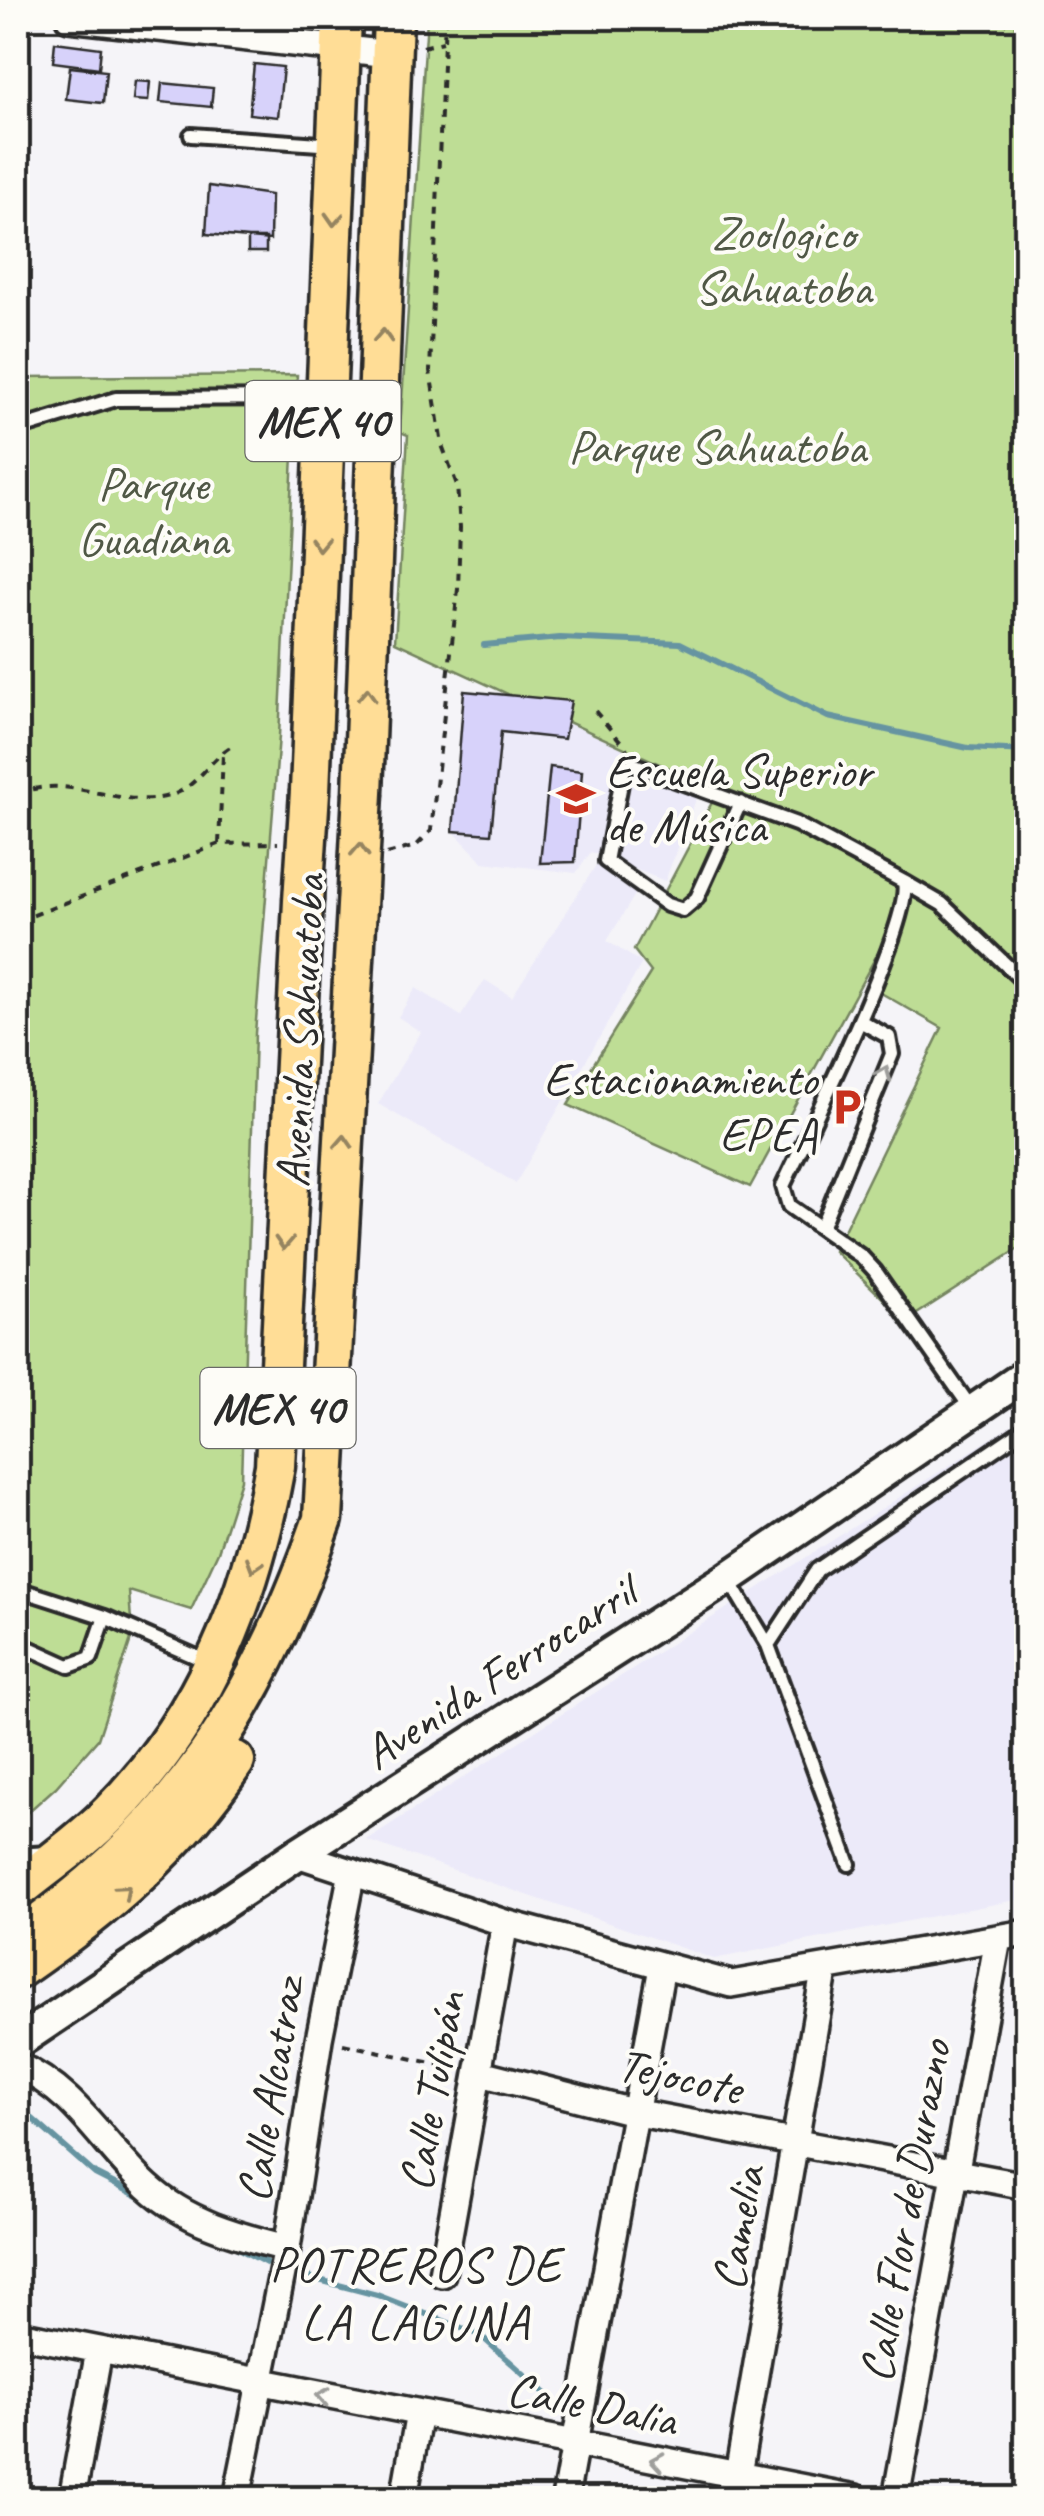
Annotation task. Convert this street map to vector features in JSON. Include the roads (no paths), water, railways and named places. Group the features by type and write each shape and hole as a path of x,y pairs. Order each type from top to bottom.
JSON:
{"main road":[{"name":"Avenida Sahuatoba","path":"18,1889 112,1810 170,1737 214,1665 242,1606 262,1538 275,1466 310,791 323,398 342,34"},
{"name":"Avenida Sahuatoba","path":"18,1938 59,1911 137,1843 229,1729 292,1608 323,1519 363,793 392,36"},
{"path":"18,1969 96,1916 146,1872 190,1824 234,1764 310,1612 324,1571 323,1519"}],"street":[{"path":"70,18 392,36"},
{"name":"Avenida Ferrocarril","path":"18,2042 297,1854 728,1578 1026,1375"},
{"path":"297,1854 505,1922 731,1984 824,1972 1026,1933"},
{"name":"Calle Alcatraz","path":"237,2498 287,2248 319,2039 352,1872"},
{"name":"Calle Tulipán","path":"442,2274 505,1922"},
{"name":"Calle Flor de Durazno","path":"896,2498 998,1939"},
{"path":"565,2498 662,1967"},
{"name":"Camelia","path":"737,2487 824,1972"},
{"path":"18,2066 56,2085 148,2187 188,2215 233,2235 287,2248"},
{"name":"Tejocote","path":"480,2073 633,2112 1026,2186"},
{"name":"Calle Dalia","path":"18,2334 575,2446 737,2487 856,2498"},
{"path":"72,2498 99,2351"},
{"path":"404,2498 419,2413"}],"lane":[{"path":"191,135 337,146"},
{"path":"18,429 116,399 323,398"},
{"path":"740,803 697,898 683,910 668,905 606,861 627,765 740,803 796,824 904,882 942,904 1026,984"},
{"path":"904,882 903,905 860,1021 783,1186 789,1206 875,1271 973,1411"},
{"path":"821,1228 892,1054 889,1037 860,1021"},
{"path":"768,1644 818,1570 1026,1428"},
{"path":"728,1578 768,1644 849,1864"},
{"path":"18,1589 104,1618 214,1665"},
{"path":"18,1642 70,1666 91,1658 104,1618"},
{"path":"18,1855 66,1852"}],"waterway":[{"path":"484,645 560,638 680,643 828,717 968,748 1026,751"},
{"path":"18,2106 95,2174 148,2201"},
{"path":"230,2244 276,2268"},
{"path":"288,2272 377,2295 480,2335 552,2399"}],"place":[{"name":"Escuela Superior de Música","path":"576,799"},
{"name":"Estacionamiento EPEA","path":"847,1107"}],"district":[{"name":"POTREROS DE LA LAGUNA","path":"416,2293"}],"park label":[{"name":"Zoologico Sahuatoba","path":"783,260"},
{"name":"Parque Sahuatoba","path":"717,447"},
{"name":"Parque Guadiana","path":"153,512"}]}
